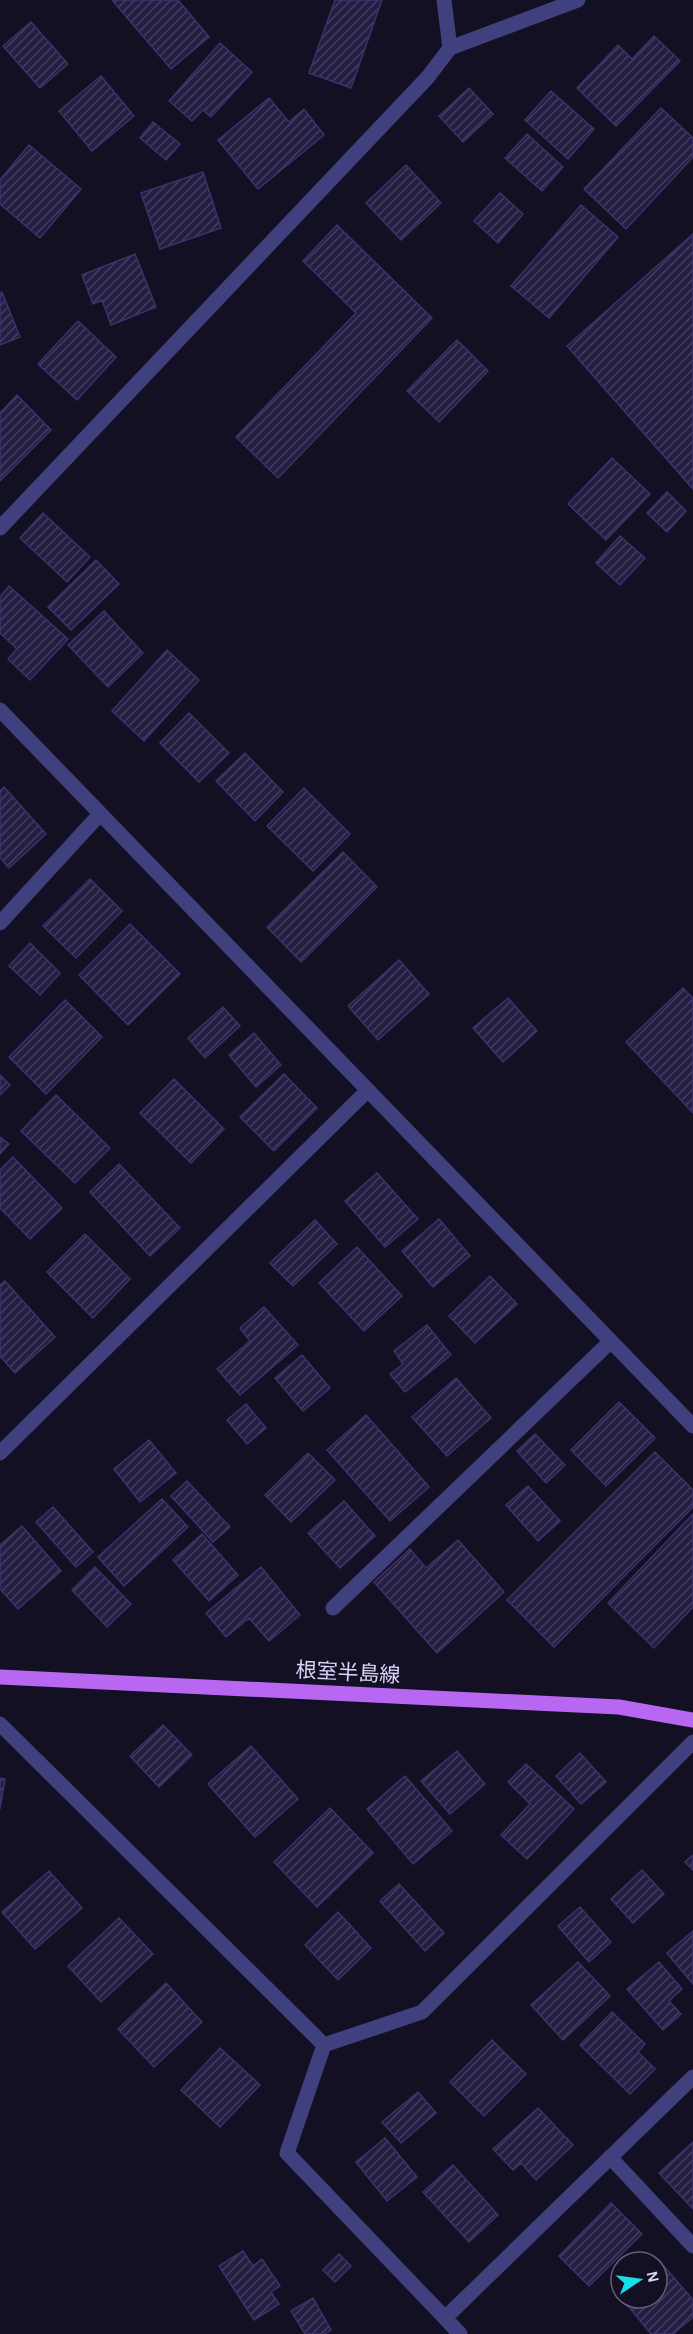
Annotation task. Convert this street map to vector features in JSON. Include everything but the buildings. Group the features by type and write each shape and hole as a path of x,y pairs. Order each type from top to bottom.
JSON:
{"main road":[{"name":"根室半島線","path":"0,1677 619,1707 693,1720"}],"street":[{"path":"444,0 450,48"},
{"path":"0,528 428,77 450,48 578,0"},
{"path":"0,710 693,1426"},
{"path":"0,923 100,814"},
{"path":"0,1453 367,1091"},
{"path":"333,1608 610,1342"},
{"path":"0,1724 324,2045"},
{"path":"324,2045 422,2012 693,1742"},
{"path":"324,2045 287,2153 460,2334"},
{"path":"445,2318 693,2077"},
{"path":"610,2157 693,2246"}]}
